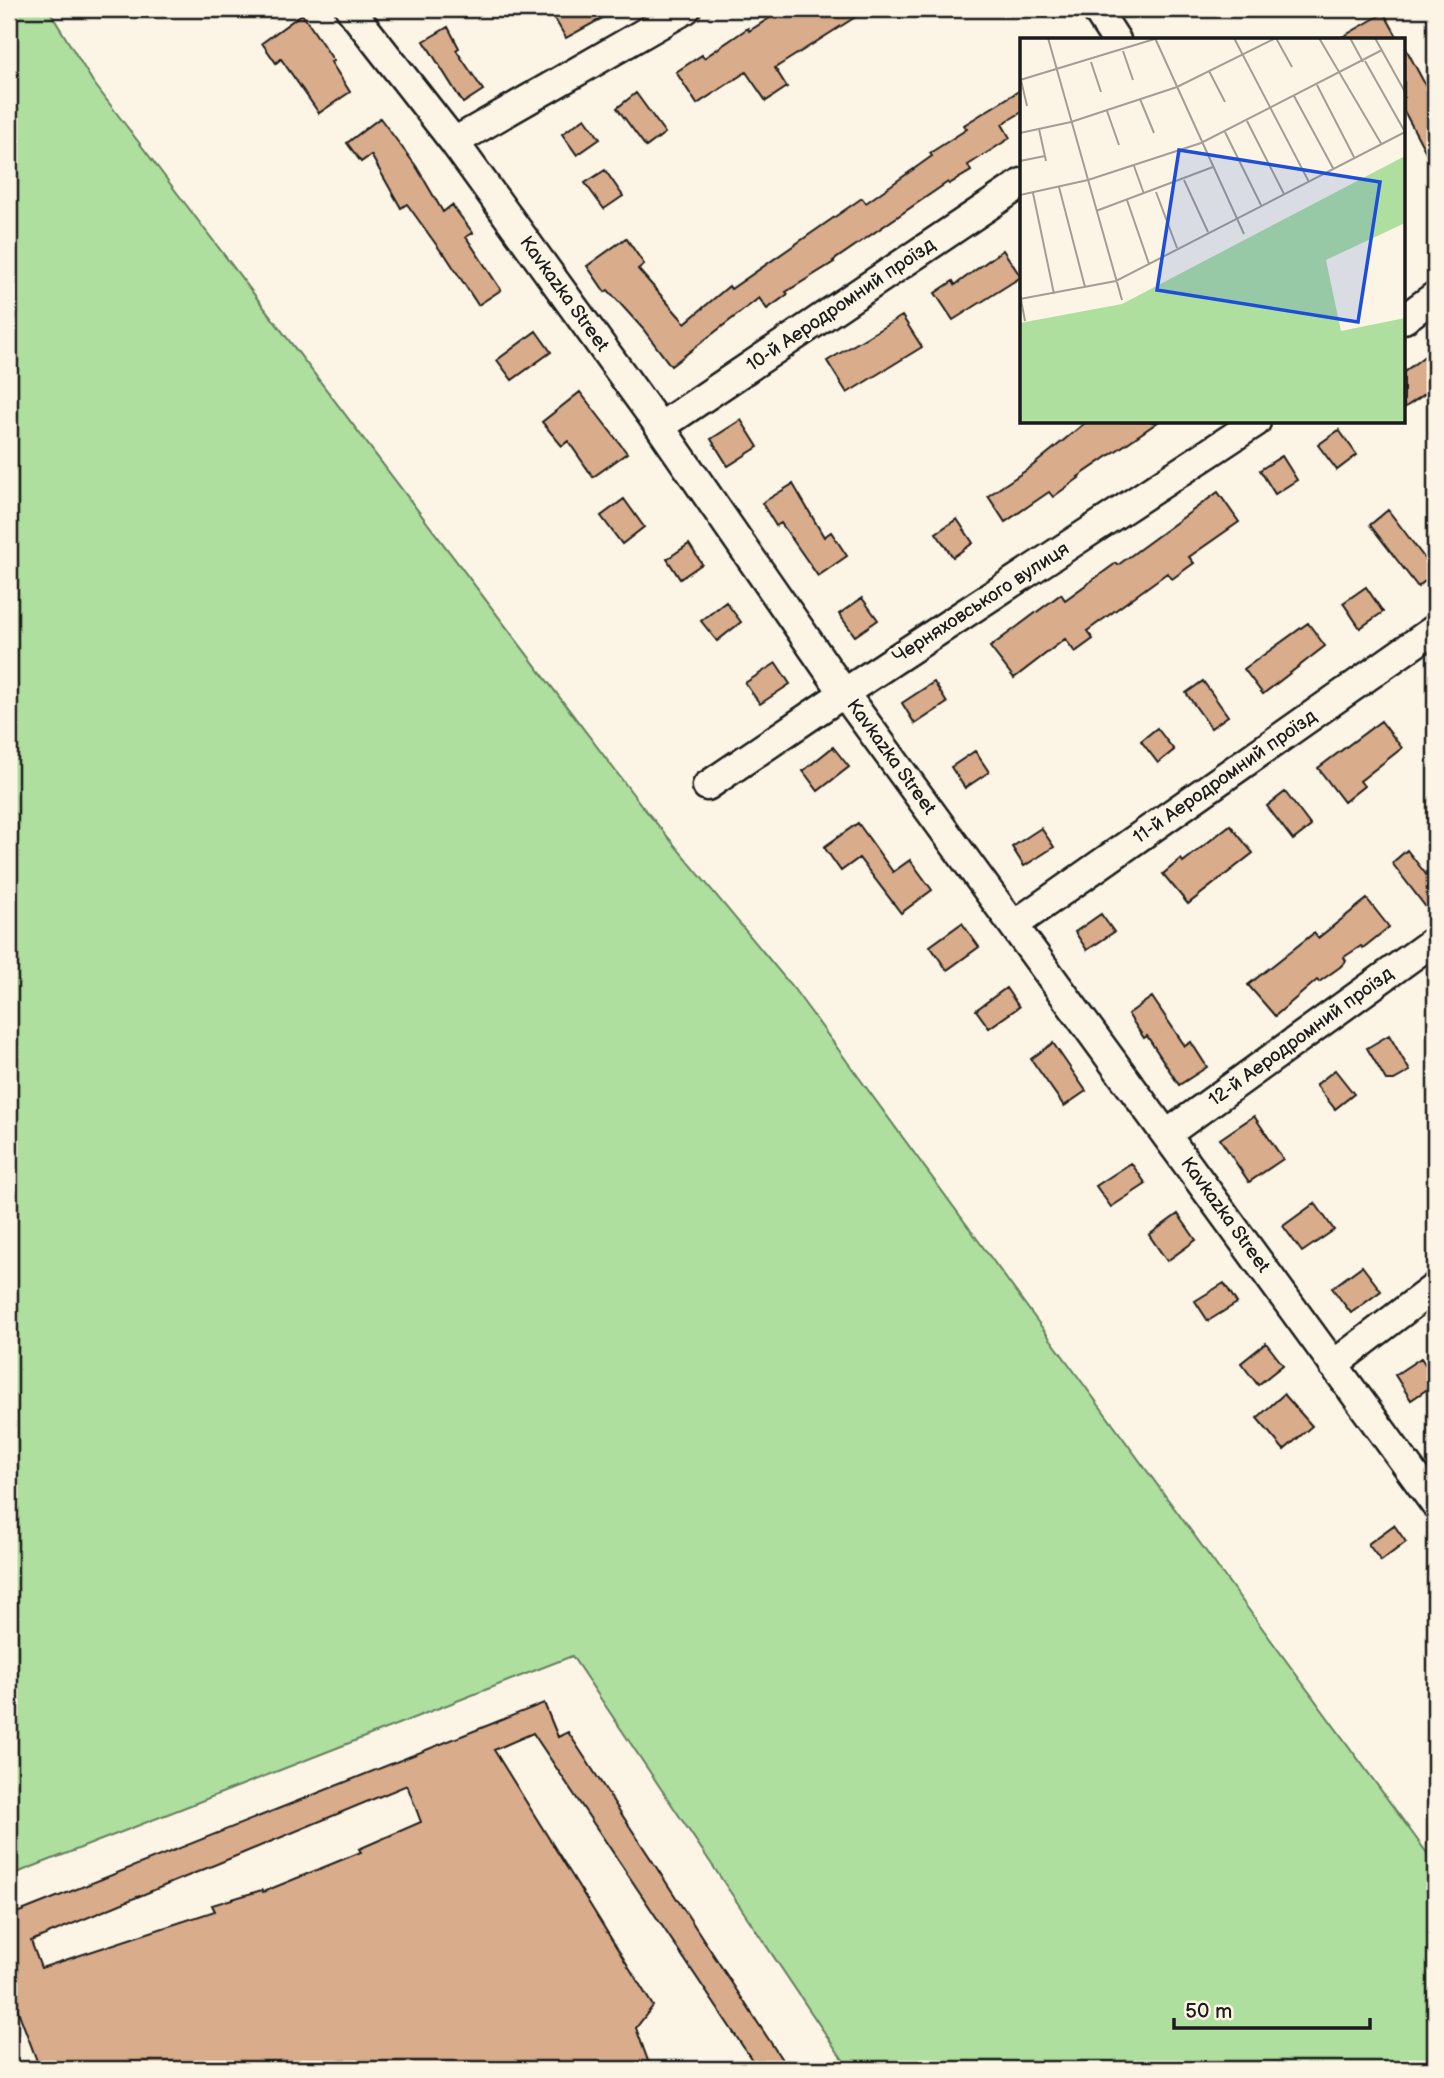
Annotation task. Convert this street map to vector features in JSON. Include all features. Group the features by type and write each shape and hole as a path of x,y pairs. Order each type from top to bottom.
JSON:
{"street":[{"name":"Kavkazka Street","path":"350,9 454,142 660,427 844,693 1435,1504"},
{"path":"454,142 685,9"},
{"path":"1096,9 1115,38"},
{"name":"10-й Аеродромний проїзд","path":"660,427 1020,184"},
{"path":"1406,318 1435,296"},
{"name":"Черняховського вулиця","path":"707,786 1253,424"},
{"name":"11-й Аеродромний проїзд","path":"1014,925 1435,629"},
{"name":"12-й Аеродромний проїзд","path":"1167,1134 1435,940"},
{"path":"1333,1365 1435,1287"}],"green space":[{"path":"9,9 48,9 93,82 642,806 794,989 1435,1864 1435,2069 849,2069 572,1656 9,1876"}],"building":[{"path":"549,9 619,9 566,38"},
{"path":"784,9 868,9 775,68 787,87 766,101 746,72 697,104 676,72"},
{"path":"1384,13 1398,38 1340,38"},
{"path":"302,14 334,61 331,62 350,92 319,113 281,59 276,63 262,43"},
{"path":"448,27 459,48 456,50 483,90 463,103 424,41"},
{"path":"1406,49 1435,103 1435,169 1406,115"},
{"path":"1020,90 1020,113 1002,124 1010,138 968,165 971,171 949,184 948,182 834,262 786,292 788,294 767,309 759,298 671,366 643,329 608,290 605,292 587,266 626,238 644,264 638,269 685,323 729,286 731,289 862,198 866,203 932,156 930,153 967,129 964,125"},
{"path":"636,93 665,133 646,147 617,108"},
{"path":"380,118 416,166 443,212 452,205 473,233 466,237 501,290 478,305 407,204 401,208 371,155 361,162 347,143"},
{"path":"585,118 600,139 577,155 562,134"},
{"path":"605,170 623,196 604,209 585,183"},
{"path":"1003,250 1020,276 953,320 935,293 953,281 955,285"},
{"path":"902,316 922,347 847,393 827,361"},
{"path":"536,331 551,352 512,380 497,360"},
{"path":"1435,348 1435,387 1406,407 1406,370"},
{"path":"580,392 627,453 593,477 568,441 562,446 542,422"},
{"path":"741,420 758,447 728,466 711,439"},
{"path":"1084,424 1155,424 1053,497 1049,492 1005,522 988,496 1031,467"},
{"path":"1339,430 1357,455 1337,470 1318,445"},
{"path":"1282,456 1297,480 1275,494 1260,470"},
{"path":"793,484 824,537 831,532 847,556 818,576 781,523 776,526 762,503"},
{"path":"1218,492 1239,522 1189,557 1194,563 1172,579 1167,573 1087,631 1093,639 1075,652 1065,639 1014,678 990,647 1061,594 1065,600 1116,563 1118,565"},
{"path":"624,499 644,527 622,544 601,516"},
{"path":"1388,510 1435,572 1418,587 1370,525"},
{"path":"957,519 973,543 953,557 936,533"},
{"path":"689,544 702,564 680,579 667,559"},
{"path":"1366,587 1383,612 1360,628 1343,603"},
{"path":"862,598 878,620 855,636 839,614"},
{"path":"726,602 741,622 717,641 701,621"},
{"path":"1308,623 1325,646 1263,694 1244,669"},
{"path":"776,663 790,684 760,704 745,683"},
{"path":"1203,681 1228,716 1211,728 1186,693"},
{"path":"934,682 947,703 915,724 902,703"},
{"path":"1381,721 1402,748 1360,781 1364,786 1344,802 1318,768"},
{"path":"1157,728 1174,750 1158,763 1141,741"},
{"path":"833,747 849,767 818,791 803,771"},
{"path":"975,751 989,772 965,788 951,767"},
{"path":"1285,792 1311,826 1293,840 1267,806"},
{"path":"858,823 893,872 910,860 932,890 901,913 859,858 841,871 824,847"},
{"path":"1230,825 1253,853 1188,904 1163,874 1181,859 1183,862"},
{"path":"1041,828 1054,847 1024,866 1012,847"},
{"path":"1407,850 1435,886 1435,919 1392,863"},
{"path":"1367,899 1389,927 1363,948 1361,946 1344,957 1346,961 1340,967 1319,982 1317,980 1275,1016 1248,985 1314,933 1318,938"},
{"path":"1101,914 1114,932 1087,950 1075,932"},
{"path":"962,923 979,947 947,970 930,946"},
{"path":"1006,988 1019,1007 989,1028 976,1010"},
{"path":"1152,997 1185,1046 1191,1042 1207,1067 1179,1085 1147,1036 1144,1038 1128,1014"},
{"path":"1389,1035 1410,1071 1394,1080 1386,1080 1367,1048"},
{"path":"1053,1043 1086,1091 1064,1106 1031,1059"},
{"path":"1335,1070 1354,1094 1335,1109 1316,1085"},
{"path":"1254,1116 1283,1159 1249,1182 1220,1139"},
{"path":"1131,1163 1146,1184 1111,1207 1096,1186"},
{"path":"1315,1203 1334,1230 1302,1252 1283,1226"},
{"path":"1178,1214 1196,1240 1167,1261 1149,1235"},
{"path":"1362,1266 1381,1291 1351,1313 1332,1288"},
{"path":"1224,1283 1237,1303 1208,1321 1195,1301"},
{"path":"1266,1343 1283,1365 1258,1385 1241,1363"},
{"path":"1421,1358 1435,1379 1435,1384 1411,1400 1395,1375"},
{"path":"1284,1394 1312,1426 1284,1450 1257,1418"},
{"path":"1394,1525 1406,1542 1381,1561 1368,1544"},
{"path":"544,1703 558,1737 568,1732 788,2069 758,2069 533,1733 494,1750 653,2006 636,2028 651,2069 40,2069 9,1987 9,1916","holes":["407,1785 421,1822 359,1849 361,1852 263,1892 262,1890 212,1905 215,1911 41,1968 31,1941"]}]}
